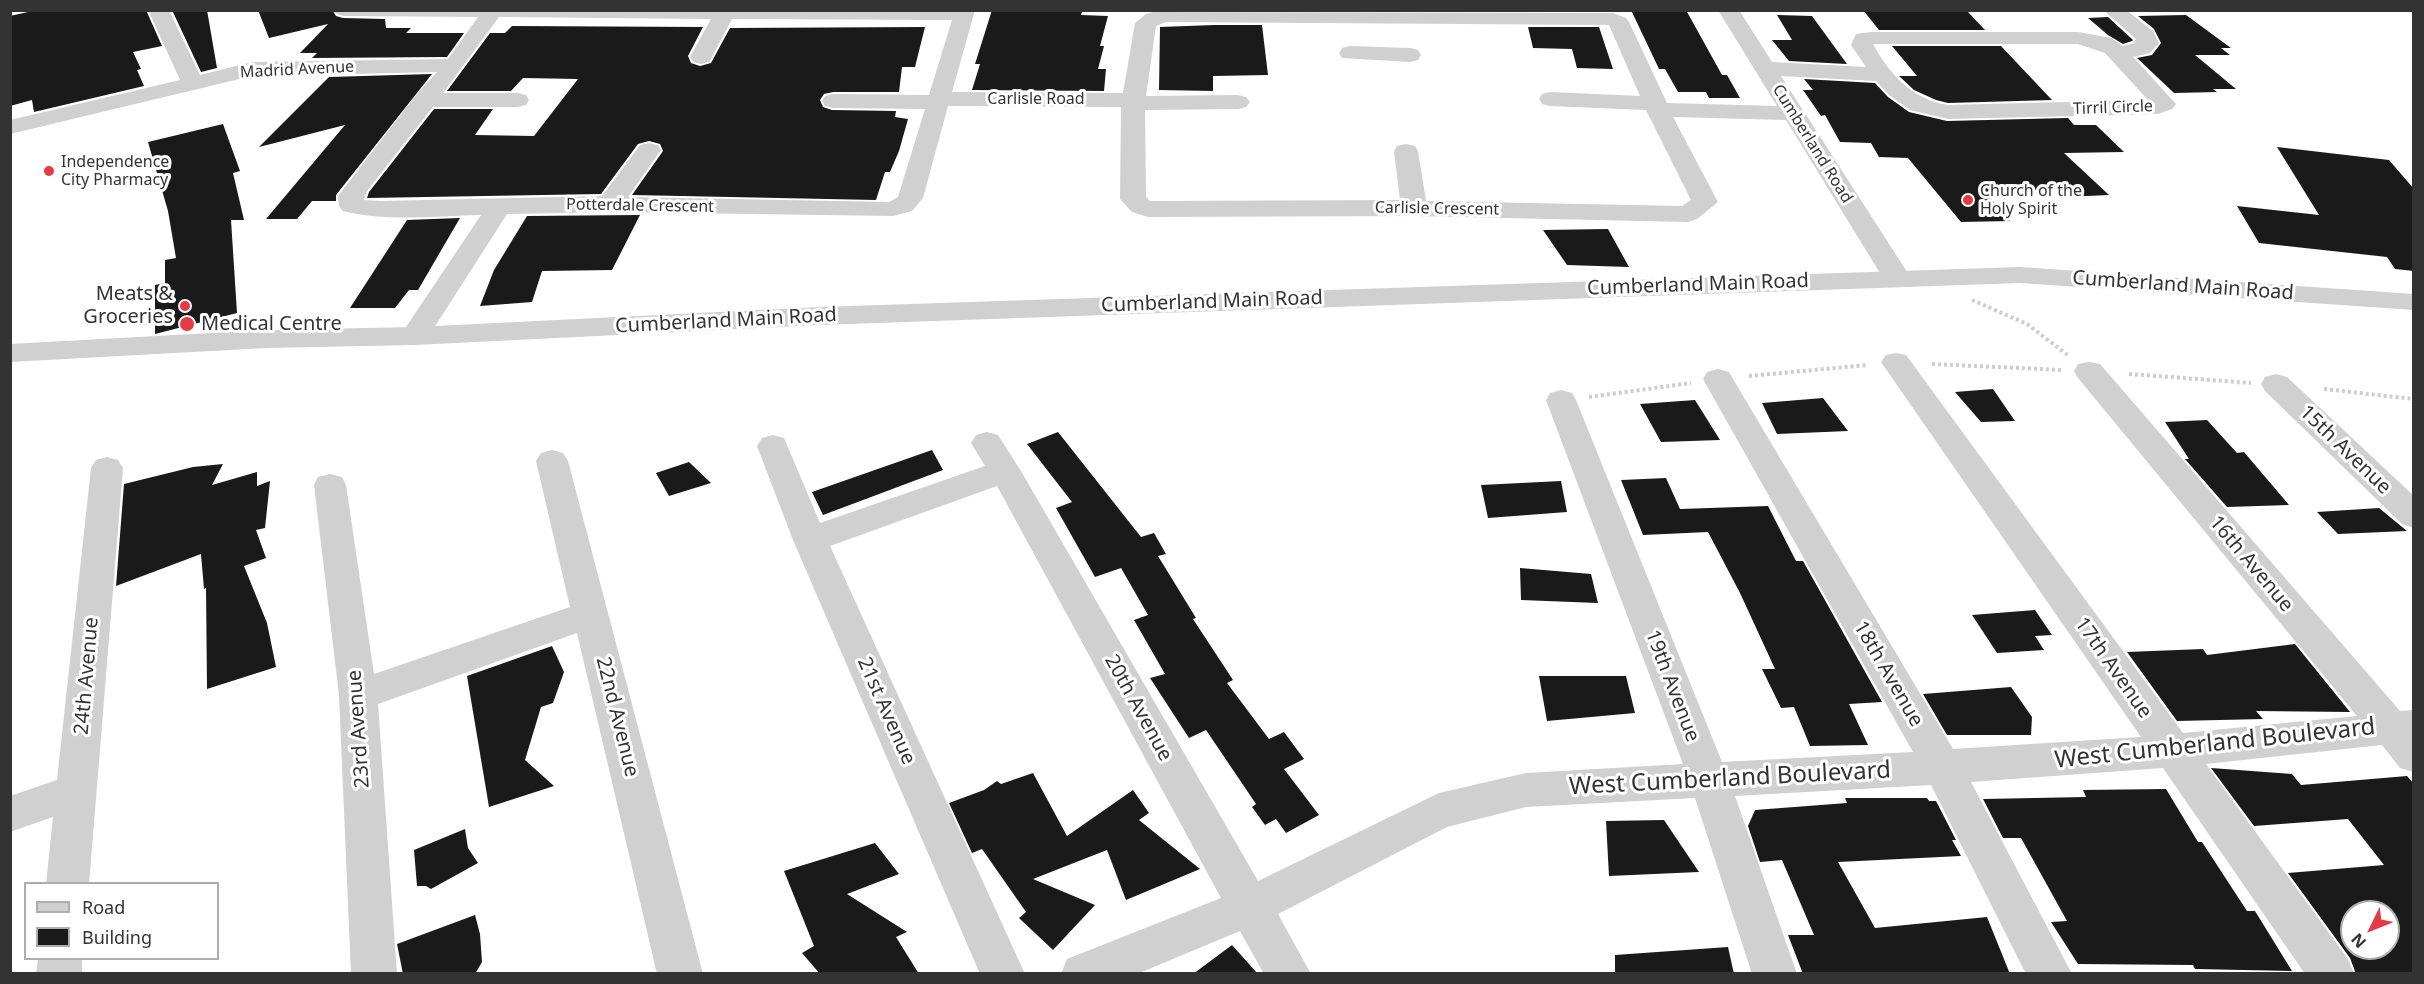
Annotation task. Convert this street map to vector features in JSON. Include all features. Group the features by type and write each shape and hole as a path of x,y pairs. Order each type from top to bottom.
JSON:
{"street":[{"path":"158,10 192,82"},
{"path":"344,10 492,13 965,12"},
{"name":"Cumberland Road","path":"1728,10 1897,278"},
{"path":"2113,10 2145,36 2148,43 2142,48 2120,54"},
{"path":"701,57 725,12"},
{"name":"Potterdale Crescent","path":"454,65 357,187 351,196 352,206 381,209 610,204 885,210 899,207 907,203 910,198 965,12"},
{"path":"454,65 492,13"},
{"name":"Carlisle Crescent","path":"1166,16 1370,18 1605,18 1619,22 1657,107 1705,202 1688,214 1414,208 1156,211 1141,207 1133,199 1133,101 1146,23 1153,18 1166,16"},
{"path":"1370,18 1378,54"},
{"name":"Tirril Circle","path":"2078,38 2103,43 2120,54 2163,101 2162,106 1935,111 1904,99 1883,75 1862,45 1864,39 2078,38"},
{"path":"1350,53 1410,55"},
{"name":"Madrid Avenue","path":"10,127 252,69 454,65"},
{"path":"1764,68 1883,75"},
{"path":"424,100 517,101"},
{"path":"1550,100 1792,113"},
{"name":"Carlisle Road","path":"832,101 1238,102"},
{"path":"610,204 649,150"},
{"path":"1405,150 1414,208"},
{"path":"415,336 500,205"},
{"name":"Cumberland Main Road","path":"10,353 266,339 415,336 820,316 2020,275 2414,302"},
{"name":"17th Avenue","path":"1896,362 2331,974"},
{"name":"16th Avenue","path":"2089,371 2401,726 2414,756"},
{"name":"18th Avenue","path":"1718,380 1942,767 2050,974"},
{"name":"15th Avenue","path":"2276,384 2414,516"},
{"name":"19th Avenue","path":"1561,400 1708,780 1775,974"},
{"name":"21st Avenue","path":"773,446 810,540 1004,974"},
{"name":"20th Avenue","path":"810,540 996,457 1289,974"},
{"name":"22nd Avenue","path":"552,461 680,974"},
{"name":"24th Avenue","path":"67,882 107,468"},
{"name":"23rd Avenue","path":"330,485 358,695 374,974"},
{"path":"358,695 591,615"},
{"name":"West Cumberland Boulevard","path":"1083,974 1249,907 1439,811 1526,790 1942,767 2172,751 2401,726"},
{"path":"10,814 76,791"}],"path":[{"path":"1966,298 2027,324 2089,371"},
{"path":"1561,400 1718,380 1896,362 2089,371 2276,384 2414,399"}],"building":[{"path":"37,10 146,10 162,46 133,52 141,69 137,70 144,86 34,112 32,100 10,106 10,16"},
{"path":"172,10 207,10 217,68 201,72"},
{"path":"258,10 332,10 336,16 343,18 385,19 386,28 411,28 406,33 464,33 447,57 312,58 317,53 300,53 328,24 269,38"},
{"path":"992,10 1082,12 1081,15 1108,16 1100,46 1104,46 1098,69 1106,69 1104,91 972,90 980,64 975,64"},
{"path":"1631,10 1686,10 1722,75 1727,75 1740,98 1709,98 1706,92 1678,92 1665,69 1659,69"},
{"path":"1863,10 1968,12 1985,30 1879,30"},
{"path":"1777,15 1812,16 1847,64 1789,61 1772,40 1792,40"},
{"path":"2186,15 2231,48 2221,48 2230,55 2195,55 2236,89 2174,93 2137,58 2152,55 2161,43 2154,29 2138,16"},
{"path":"2108,17 2133,40 2123,44 2088,18"},
{"path":"1262,25 1268,75 1213,76 1213,91 1159,90 1160,27"},
{"path":"512,26 703,27 688,56 691,63 700,66 711,63 730,28 925,27 915,67 902,67 899,92 833,92 824,94 820,100 823,107 832,110 896,111 895,117 908,119 899,151 890,172 885,172 876,200 632,195 663,151 660,144 649,141 638,144 601,194 367,198 369,192 434,109 493,109 475,135 534,136 578,79 523,78 511,91 447,91 490,33 505,33"},
{"path":"1528,27 1599,27 1613,69 1577,68 1572,49 1533,48"},
{"path":"1892,46 2001,46 2052,100 1948,103 1936,100 1914,90 1899,76 1917,76"},
{"path":"432,74 336,195 336,201 312,201 297,219 266,219 345,125 259,147 329,77"},
{"path":"1804,79 1875,83 1888,97 1909,112 1947,121 2068,118 2074,125 2096,125 2124,152 2064,153 2109,195 2065,197 2056,189 1985,192 2010,221 1961,222 1908,158 1879,157 1871,143 1840,142 1825,115 1821,116 1803,90 1813,90"},
{"path":"223,124 240,171 233,173 244,220 231,220 237,313 155,334 155,285 165,283 165,260 176,258 168,211 148,142"},
{"path":"2277,147 2389,160 2414,189 2414,271 2395,269 2387,257 2259,243 2237,206 2319,215"},
{"path":"640,215 612,270 542,271 532,302 480,306 494,270 527,216"},
{"path":"460,218 418,290 409,290 395,308 350,308 407,220"},
{"path":"1608,229 1629,267 1567,265 1543,230"},
{"path":"1993,389 2015,421 1981,422 1955,392"},
{"path":"1823,398 1848,431 1777,434 1762,403"},
{"path":"1695,400 1720,440 1661,442 1640,404"},
{"path":"2207,420 2237,453 2244,452 2289,505 2227,507 2185,459 2189,459 2165,422"},
{"path":"1058,432 1141,537 1154,533 1166,554 1158,556 1196,618 1193,619 1233,680 1227,683 1269,739 1284,732 1304,759 1284,769 1319,815 1286,833 1276,819 1265,825 1252,807 1256,804 1206,730 1189,738 1150,678 1165,674 1134,620 1148,615 1121,568 1095,577 1056,508 1072,502 1027,444"},
{"path":"932,450 943,470 823,515 812,492"},
{"path":"689,462 711,483 669,496 656,473"},
{"path":"223,464 212,485 257,472 257,486 270,481 265,528 256,530 266,558 244,566 267,623 276,667 207,689 206,588 204,589 201,554 116,586 124,484 193,467"},
{"path":"1666,478 1680,509 1768,506 1796,561 1803,561 1882,702 1849,704 1868,745 1810,746 1794,707 1781,708 1762,669 1775,669 1740,593 1708,532 1643,535 1621,480"},
{"path":"1561,481 1567,512 1488,518 1481,485"},
{"path":"2379,508 2407,531 2338,534 2317,512"},
{"path":"1520,568 1591,574 1598,603 1521,600"},
{"path":"2035,610 2052,635 2035,636 2044,650 1997,653 1972,615"},
{"path":"2295,644 2350,712 2256,711 2263,719 2177,721 2127,652 2203,649 2207,655"},
{"path":"552,646 564,672 553,703 541,707 525,760 554,786 489,807 467,676"},
{"path":"1539,676 1626,676 1635,713 1547,721"},
{"path":"2011,687 2032,717 2031,735 1947,735 1923,694"},
{"path":"2211,768 2292,774 2301,785 2407,776 2414,784 2414,974 2356,974 2351,960 2400,960 2400,900 2340,900 2340,944 2288,873 2384,865 2348,819 2254,826"},
{"path":"1033,773 1067,836 1133,790 1149,813 1139,820 1200,869 1126,900 1107,850 1033,879 1095,905 1053,950 1019,918 1026,912 982,849 972,853 949,803 984,790 997,781 1001,784"},
{"path":"2166,789 2198,842 2202,842 2247,911 2255,911 2292,971 2195,969 2193,965 2078,964 2051,922 2067,921 2021,838 2003,838 1983,799 2086,797 2083,790"},
{"path":"1845,798 1927,798 1929,801 1936,801 1956,840 1952,840 1961,856 1838,862 1875,928 1987,917 2010,974 1803,974 1788,935 1814,935 1782,860 1760,862 1748,826 1755,810 1847,803"},
{"path":"1664,820 1699,872 1609,876 1606,821"},
{"path":"465,829 468,848 478,863 431,889 426,886 417,886 414,850"},
{"path":"875,843 899,874 847,894 907,932 896,937 919,974 820,974 802,953 814,946 784,871"},
{"path":"475,915 480,934 482,962 475,974 403,974 397,944"},
{"path":"1232,945 1258,974 1193,974"},
{"path":"1728,947 1734,974 1615,974 1615,955"}],"place":[{"name":"Independence City Pharmacy","path":"49,171"},
{"name":"Church of the Holy Spirit","path":"1968,200"},
{"name":"Meats & Groceries","path":"185,306"},
{"name":"Medical Centre","path":"187,324"}]}
